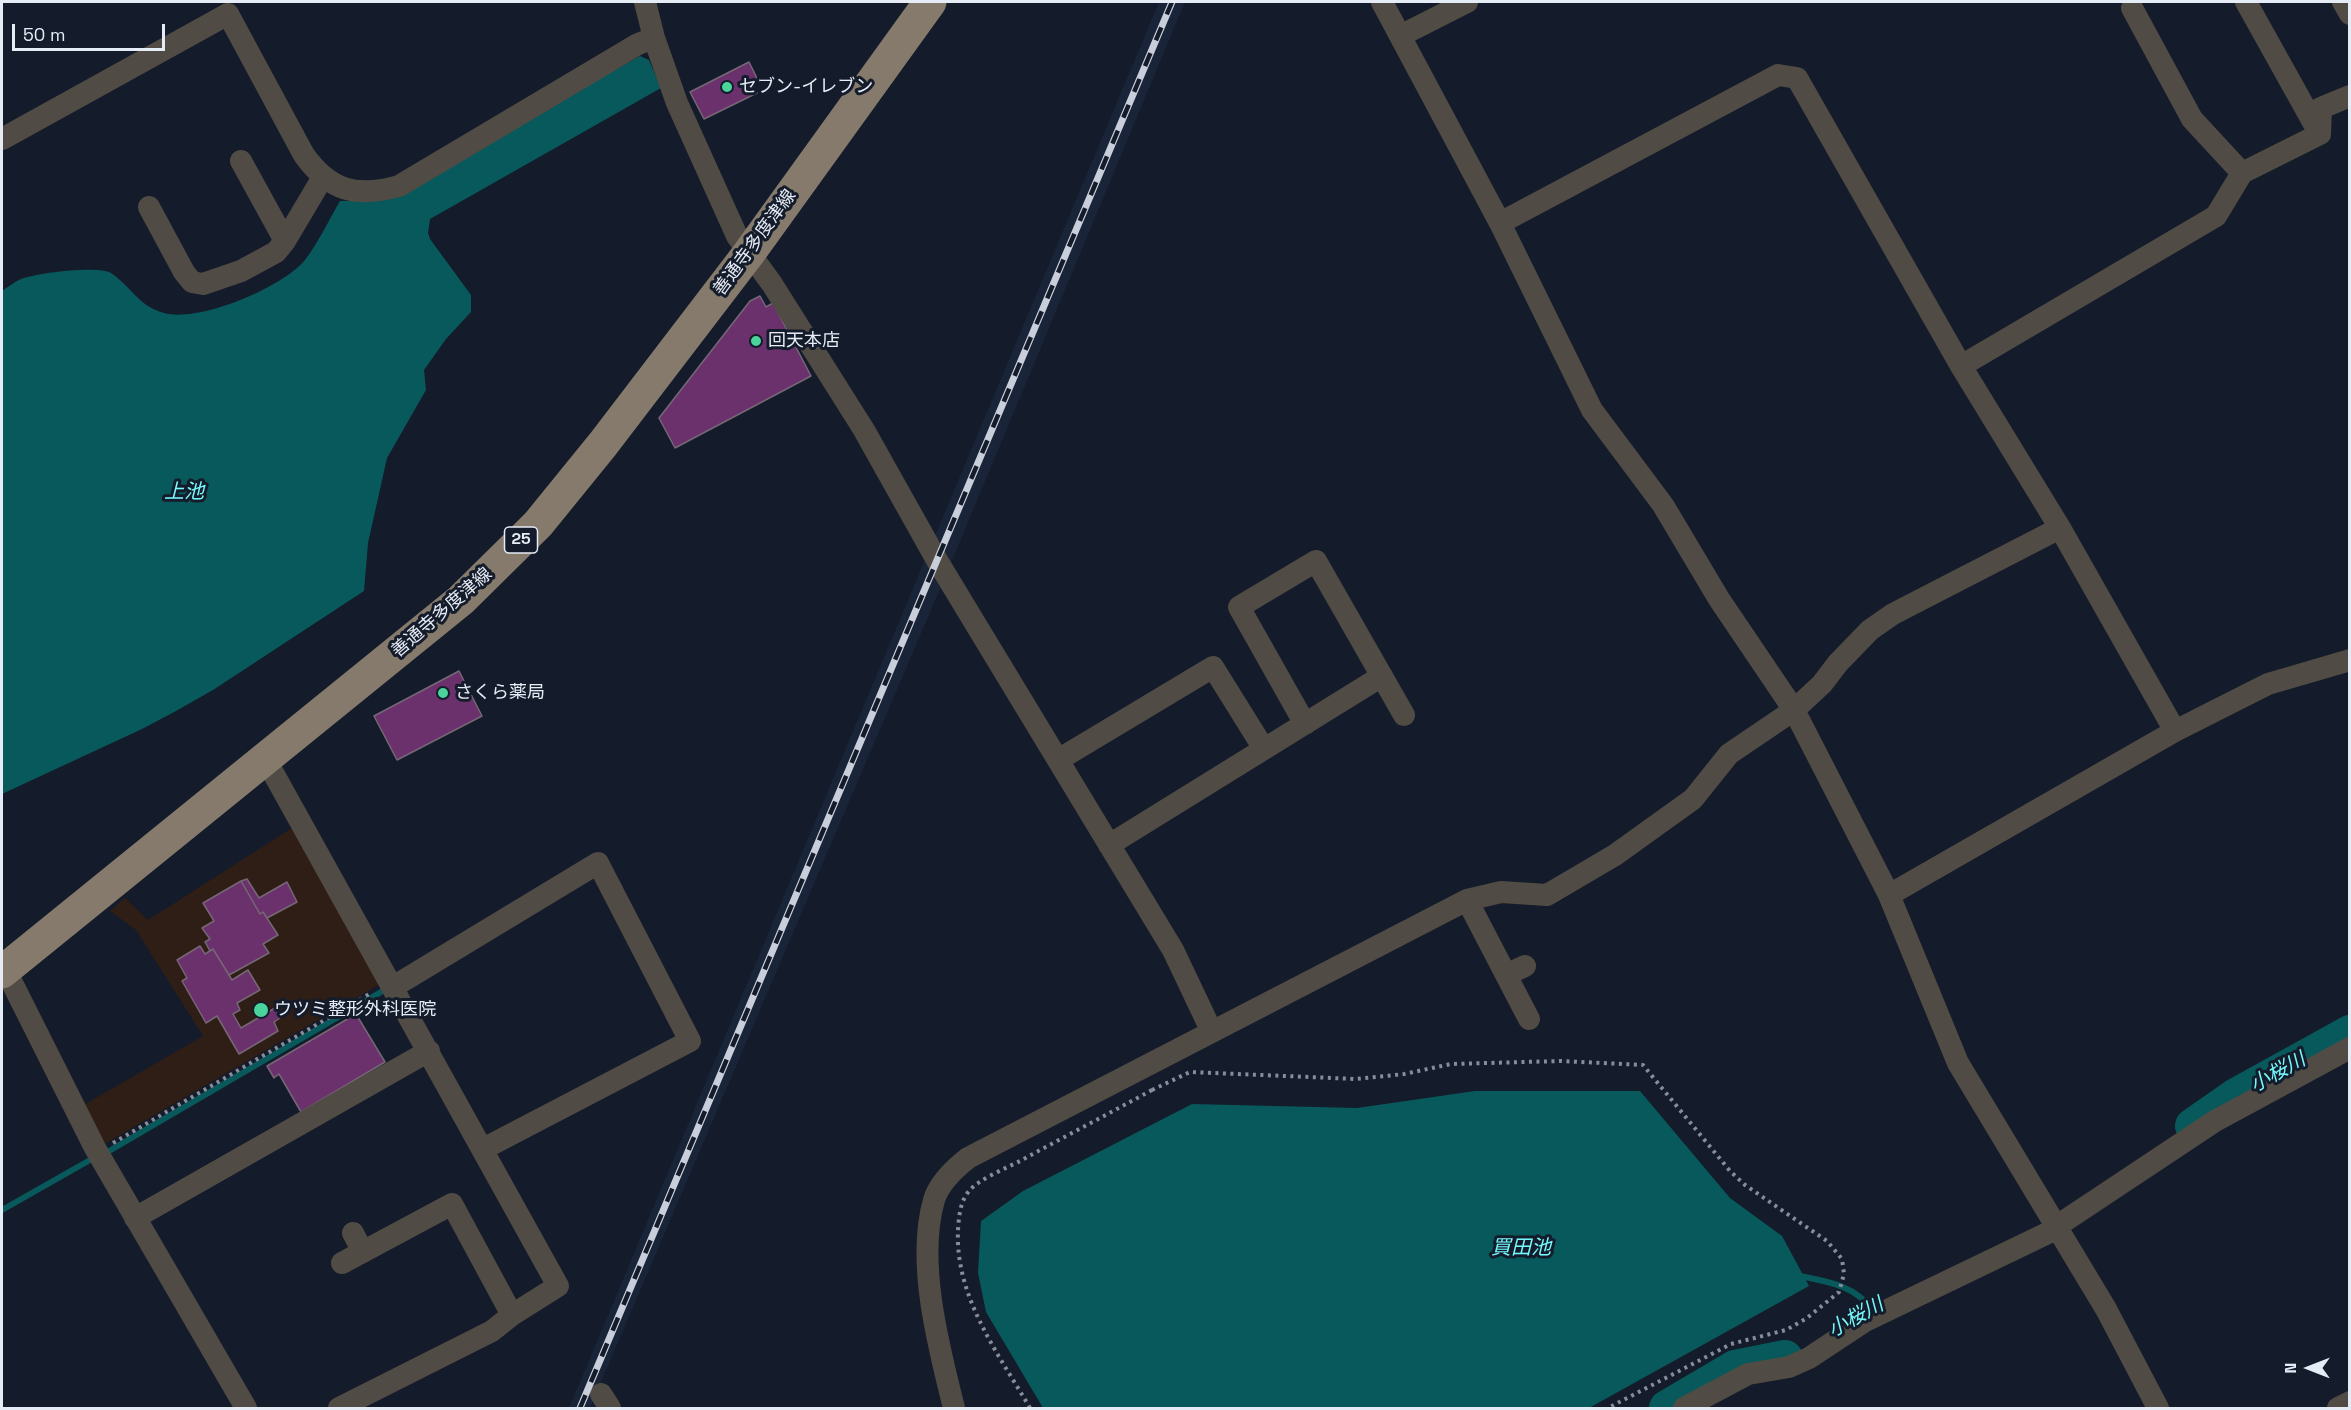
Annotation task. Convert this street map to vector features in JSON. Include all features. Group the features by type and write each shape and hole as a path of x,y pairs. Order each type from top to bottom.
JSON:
{"main road":[{"name":"善通寺多度津線","path":"3,968 266,760 461,600 538,524 603,444 749,253 930,2"}],"street":[{"path":"645,2 654,38 677,103 737,236 772,284 864,430 938,562 1173,950 1211,1030"},
{"path":"1382,2 1500,223 1592,410 1663,505 1719,598 1794,710 1889,895 1958,1063 2106,1309 2158,1408"},
{"path":"1400,36 1467,2"},
{"path":"2246,2 2320,134"},
{"path":"2343,2 2349,14"},
{"path":"2,139 224,8 316,173 339,188 381,191 399,186 638,44 654,38"},
{"path":"2132,8 2192,119 2242,173"},
{"path":"1500,223 1778,75 1797,78 1961,366 2060,528 2175,731"},
{"path":"2320,134 2321,108 2349,96"},
{"path":"1961,366 2216,216 2242,173 2320,134"},
{"path":"241,161 285,241"},
{"path":"149,207 184,272 192,282 203,284 242,272 276,252 285,241 322,177"},
{"path":"954,1408 938,1343 928,1272 934,1200 941,1185 955,1168 968,1158 1211,1030 1467,900 1501,892 1547,895 1615,855 1693,799 1729,754 1794,710 1822,684 1838,663 1870,630 1893,614 2060,528"},
{"path":"1305,724 1239,607 1316,561 1404,715"},
{"path":"1889,895 2175,731 2268,684 2349,660"},
{"path":"1058,760 1213,667 1264,749"},
{"path":"1109,845 1382,676"},
{"path":"266,760 558,1286 512,1315 492,1331 339,1408"},
{"path":"392,984 598,863 690,1041 483,1149"},
{"path":"1467,900 1515,971 1529,1019"},
{"path":"3,968 97,1152 246,1408"},
{"path":"1684,1408 1748,1374 1789,1367 1809,1358 1865,1321 2056,1229 2063,1222 2215,1121 2349,1048"},
{"path":"135,1218 429,1051"},
{"path":"342,1263 358,1242 452,1204 512,1315"},
{"path":"2338,1408 2349,1402"}],"path":[{"path":"97,1152 392,984"},
{"path":"1030,1408 971,1303 963,1282 958,1246 960,1212 963,1200 971,1189 1152,1090 1190,1072 1356,1079 1404,1074 1451,1064 1562,1061 1643,1065 1730,1171 1745,1185 1827,1241 1842,1258 1843,1278 1839,1292 1807,1318 1786,1330 1731,1344 1608,1408"},
{"path":"1152,1090 1172,1073"}],"shaded area":[{"path":"1159,2 1185,2 946,575 590,1408 569,1408"},
{"name":"ウツミ整形外科医院","path":"295,826 382,983 101,1146 82,1106 203,1036 136,930 110,911 125,898 148,920"}],"water":[{"name":"上池","path":"640,56 649,60 661,88 430,219 428,233 430,239 471,295 471,312 446,339 424,370 426,390 387,458 368,543 364,591 213,690 176,711 2,794 2,291 18,280 28,277 52,272 94,270 111,273 141,301 164,313 179,315 218,308 260,291 294,270 305,260 319,239 340,201 379,201"},
{"name":"買田池","path":"1475,1091 1640,1091 1730,1198 1782,1236 1809,1286 1589,1408 1043,1408 986,1312 978,1273 981,1221 1023,1191 1192,1104 1357,1108"}],"building":[{"name":"セブン-イレブン","path":"749,62 757,78 751,81 757,93 704,119 690,92"},
{"name":"回天本店","path":"760,296 766,307 773,303 811,376 675,448 659,418 750,301"},
{"name":"さくら薬局","path":"459,671 482,716 397,760 374,716"},
{"path":"247,879 259,898 287,882 297,902 267,918 263,912 260,914 241,881"},
{"path":"241,881 260,914 263,912 278,935 263,944 269,953 229,975 213,949 210,951 205,942 210,939 202,928 214,921 203,903"},
{"path":"200,946 205,954 213,949 232,980 248,970 260,990 237,1003 240,1010 233,1014 241,1028 275,1008 280,1018 274,1022 278,1031 239,1054 217,1016 206,1023 182,981 187,978 177,960"},
{"path":"356,1014 385,1062 301,1112 279,1074 274,1078 267,1066"}],"waterway":[{"path":"104,1154 381,992"},
{"name":"小桜川","path":"2193,1126 2236,1096 2350,1033"},
{"path":"2,1210 90,1160"},
{"path":"1796,1275 1846,1288 1871,1308"},
{"name":"小桜川","path":"1667,1408 1735,1368 1785,1358"}],"railway":[{"path":"580,1408 1172,2"}],"place":[{"name":"セブン-イレブン","path":"727,87"},
{"name":"回天本店","path":"756,341"},
{"name":"さくら薬局","path":"443,693"},
{"name":"ウツミ整形外科医院","path":"261,1010"}]}
